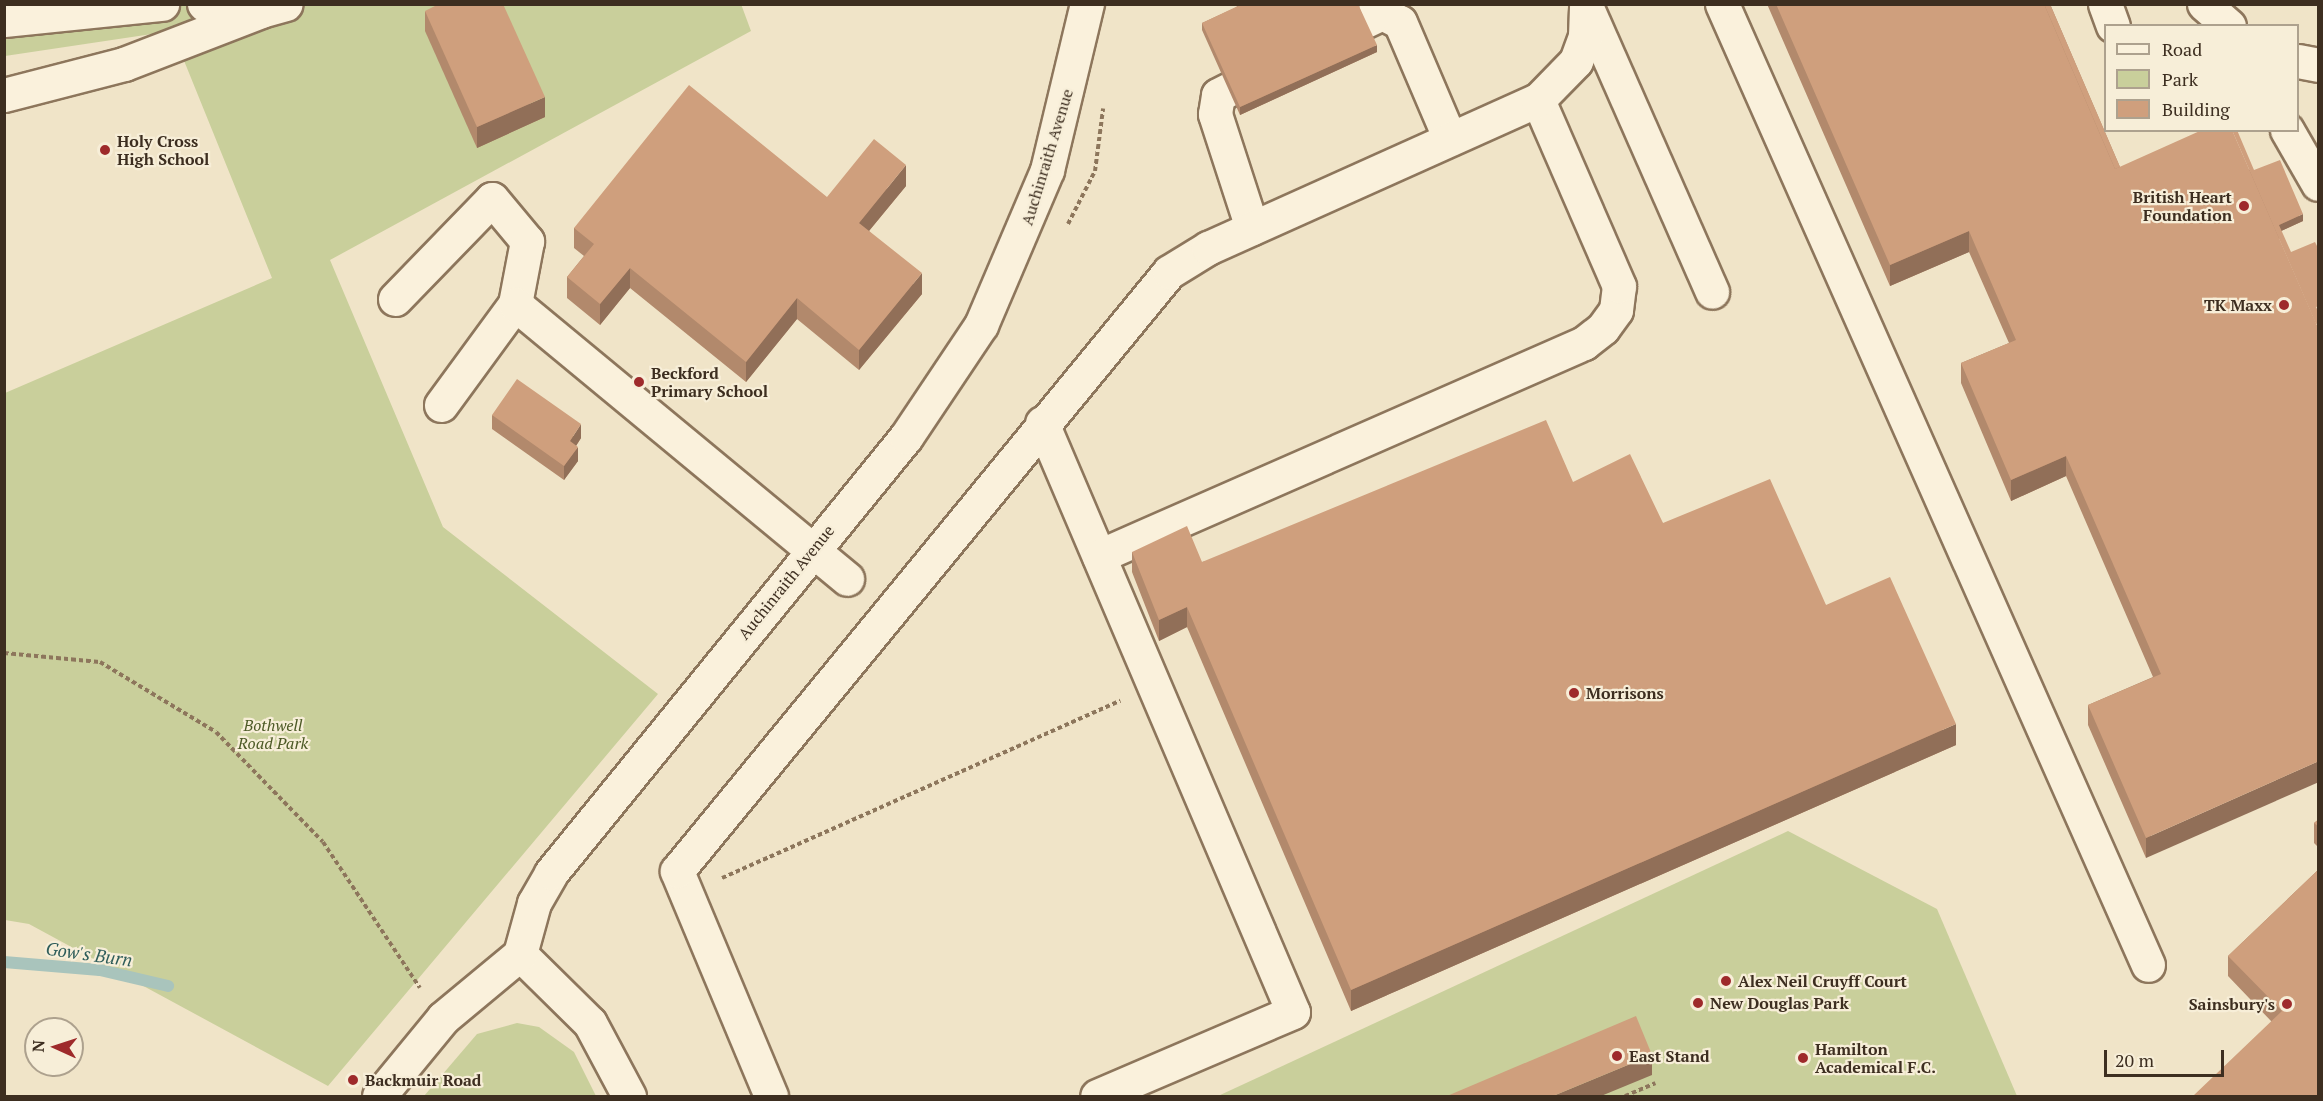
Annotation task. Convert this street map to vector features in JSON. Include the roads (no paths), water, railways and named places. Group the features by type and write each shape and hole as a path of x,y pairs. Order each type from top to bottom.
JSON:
{"street":[{"path":"4,20 162,4"},
{"path":"204,4 246,15 274,8"},
{"name":"Auchinraith Avenue","path":"520,954 534,903 551,873 814,546 906,437 981,325 1047,170 1088,4"},
{"path":"1722,4 2148,965"},
{"path":"2104,4 2112,24"},
{"path":"2204,4 2227,24"},
{"path":"2229,4 2235,24"},
{"path":"771,1096 677,871 1042,423 1169,272 1252,228 1538,100 1576,61 1585,36 1586,5"},
{"path":"1586,5 1712,292"},
{"path":"7,93 124,64 274,8"},
{"path":"1252,228 1215,114 1218,95 1364,20 1382,14 1400,22 1450,139"},
{"path":"2299,61 2319,65"},
{"path":"1099,556 1584,343 1603,328 1616,310 1619,286 1538,100"},
{"path":"2288,132 2319,184"},
{"path":"395,299 492,199 527,241 515,304 441,405"},
{"path":"515,304 814,546 847,579"},
{"path":"1042,423 1293,1012 1097,1096"},
{"path":"379,1096 442,1018 520,954 590,1023 629,1096"}],"waterway":[{"name":"Gow's Burn","path":"4,962 100,970 168,986"}],"place":[{"name":"Holy Cross High School","path":"105,150"},
{"name":"British Heart Foundation","path":"2244,206"},
{"name":"TK Maxx","path":"2284,305"},
{"name":"Beckford Primary School","path":"639,382"},
{"name":"Morrisons","path":"1574,693"},
{"name":"Alex Neil Cruyff Court","path":"1726,981"},
{"name":"New Douglas Park","path":"1698,1003"},
{"name":"Sainsbury's","path":"2287,1004"},
{"name":"East Stand","path":"1617,1056"},
{"name":"Hamilton Academical F.C.","path":"1803,1058"},
{"name":"Backmuir Road","path":"353,1080"}],"park label":[{"name":"Bothwell Road Park","path":"273,734"}]}
